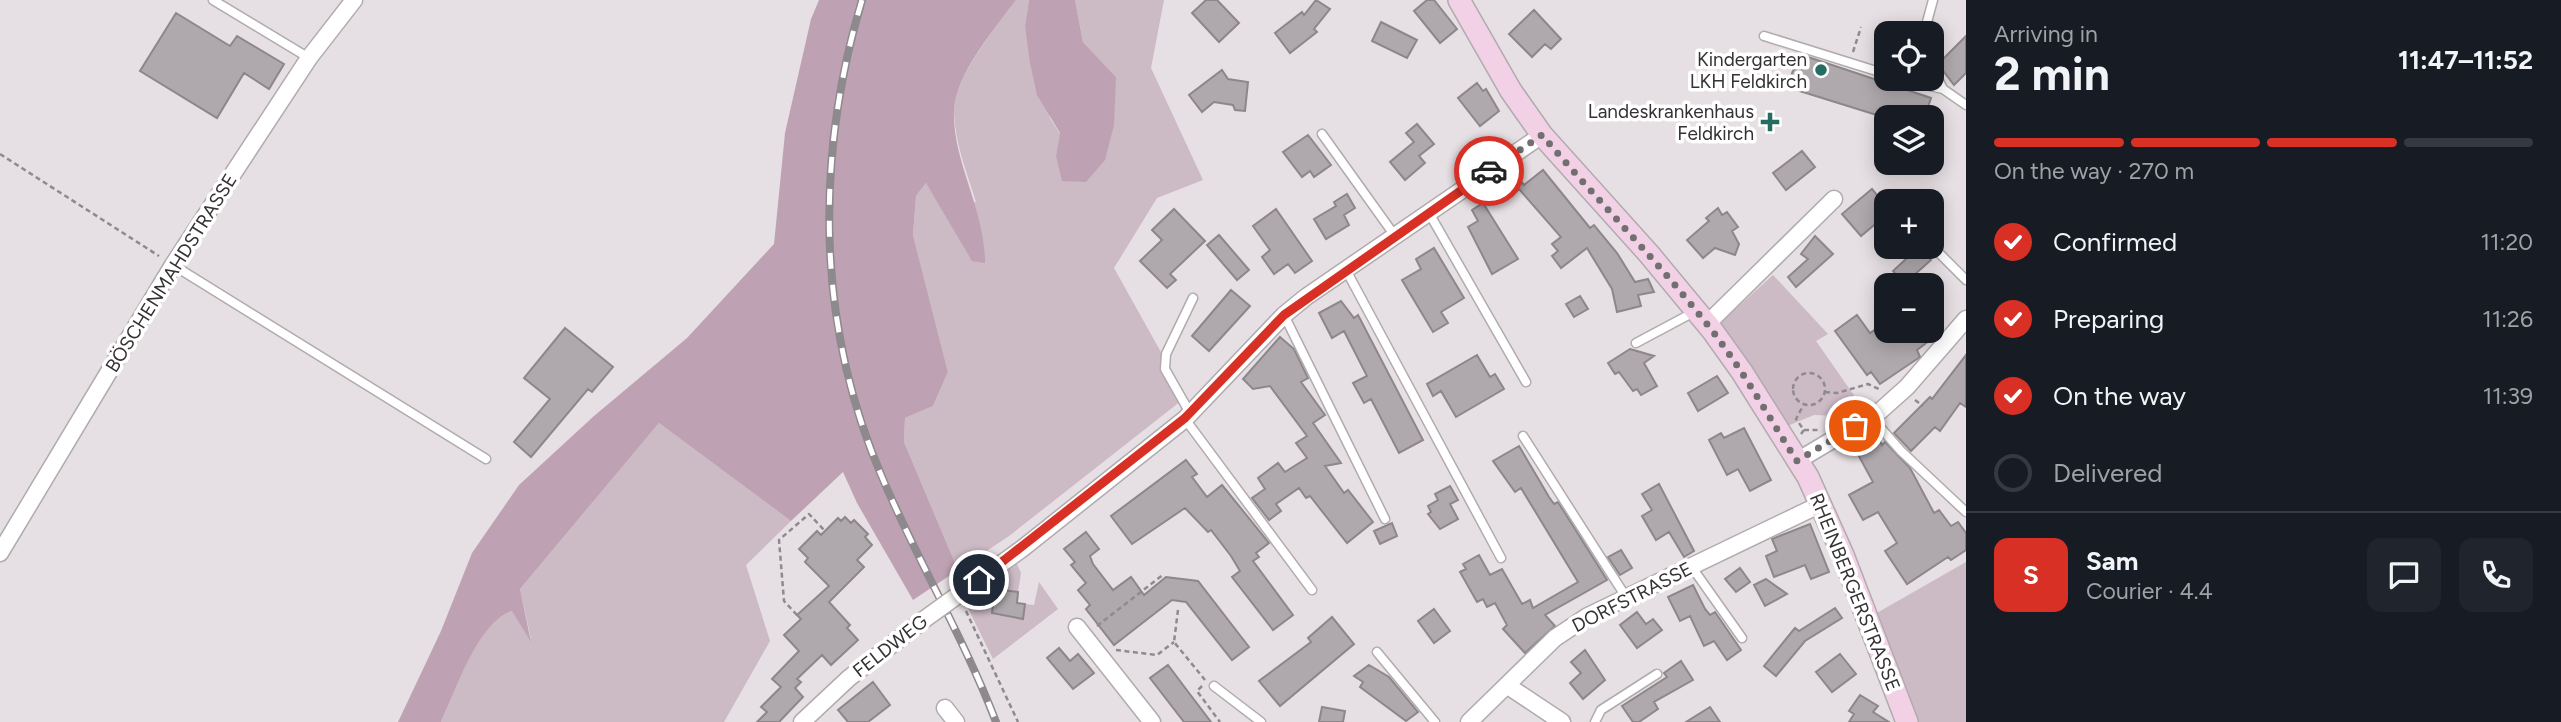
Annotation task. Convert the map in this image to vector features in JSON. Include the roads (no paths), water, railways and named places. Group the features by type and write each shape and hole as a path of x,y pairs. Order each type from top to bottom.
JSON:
{"street":[{"name":"BÖSCHENMAHDSTRASSE","path":"0,553 173,265 309,58 354,0"},
{"name":"RHEINBERGERSTRASSE","path":"1458,0 1511,91 1542,135 1701,317 1742,372 1808,477 1843,555 1907,722"},
{"name":"FELDWEG","path":"802,722 849,678 1023,548 1187,416 1284,315 1542,135"},
{"path":"1701,317 1834,199"},
{"path":"1797,461 1871,417 1907,387 1966,319"},
{"name":"DORFSTRASSE","path":"1469,722 1555,638 1626,597 1819,505"},
{"path":"1077,627 1152,722"},
{"path":"1508,686 1562,722"},
{"path":"945,708 956,722"}],"lane":[{"path":"213,0 309,58"},
{"path":"1927,21 1933,0"},
{"path":"1764,36 1874,70"},
{"path":"1944,90 1966,105"},
{"path":"1322,134 1395,236"},
{"path":"1429,213 1526,382"},
{"path":"1944,258 1966,279"},
{"path":"173,265 486,459"},
{"path":"1346,270 1501,558"},
{"path":"1193,298 1167,354 1165,369 1187,416 1312,590"},
{"path":"1284,315 1385,519"},
{"path":"1636,343 1701,317"},
{"path":"1871,417 1901,451 1966,512"},
{"path":"1523,436 1626,597"},
{"path":"1691,566 1742,638"},
{"path":"1377,652 1435,722"},
{"path":"1594,722 1601,710 1657,674"},
{"path":"1214,686 1262,722"}],"railway":[{"path":"862,0 836,120 830,180 834,300 844,360 860,419 882,477 970,660 996,722"}],"place":[{"name":"Kindergarten LKH Feldkirch","path":"1821,70"},
{"name":"Landeskrankenhaus Feldkirch","path":"1770,122"}]}
